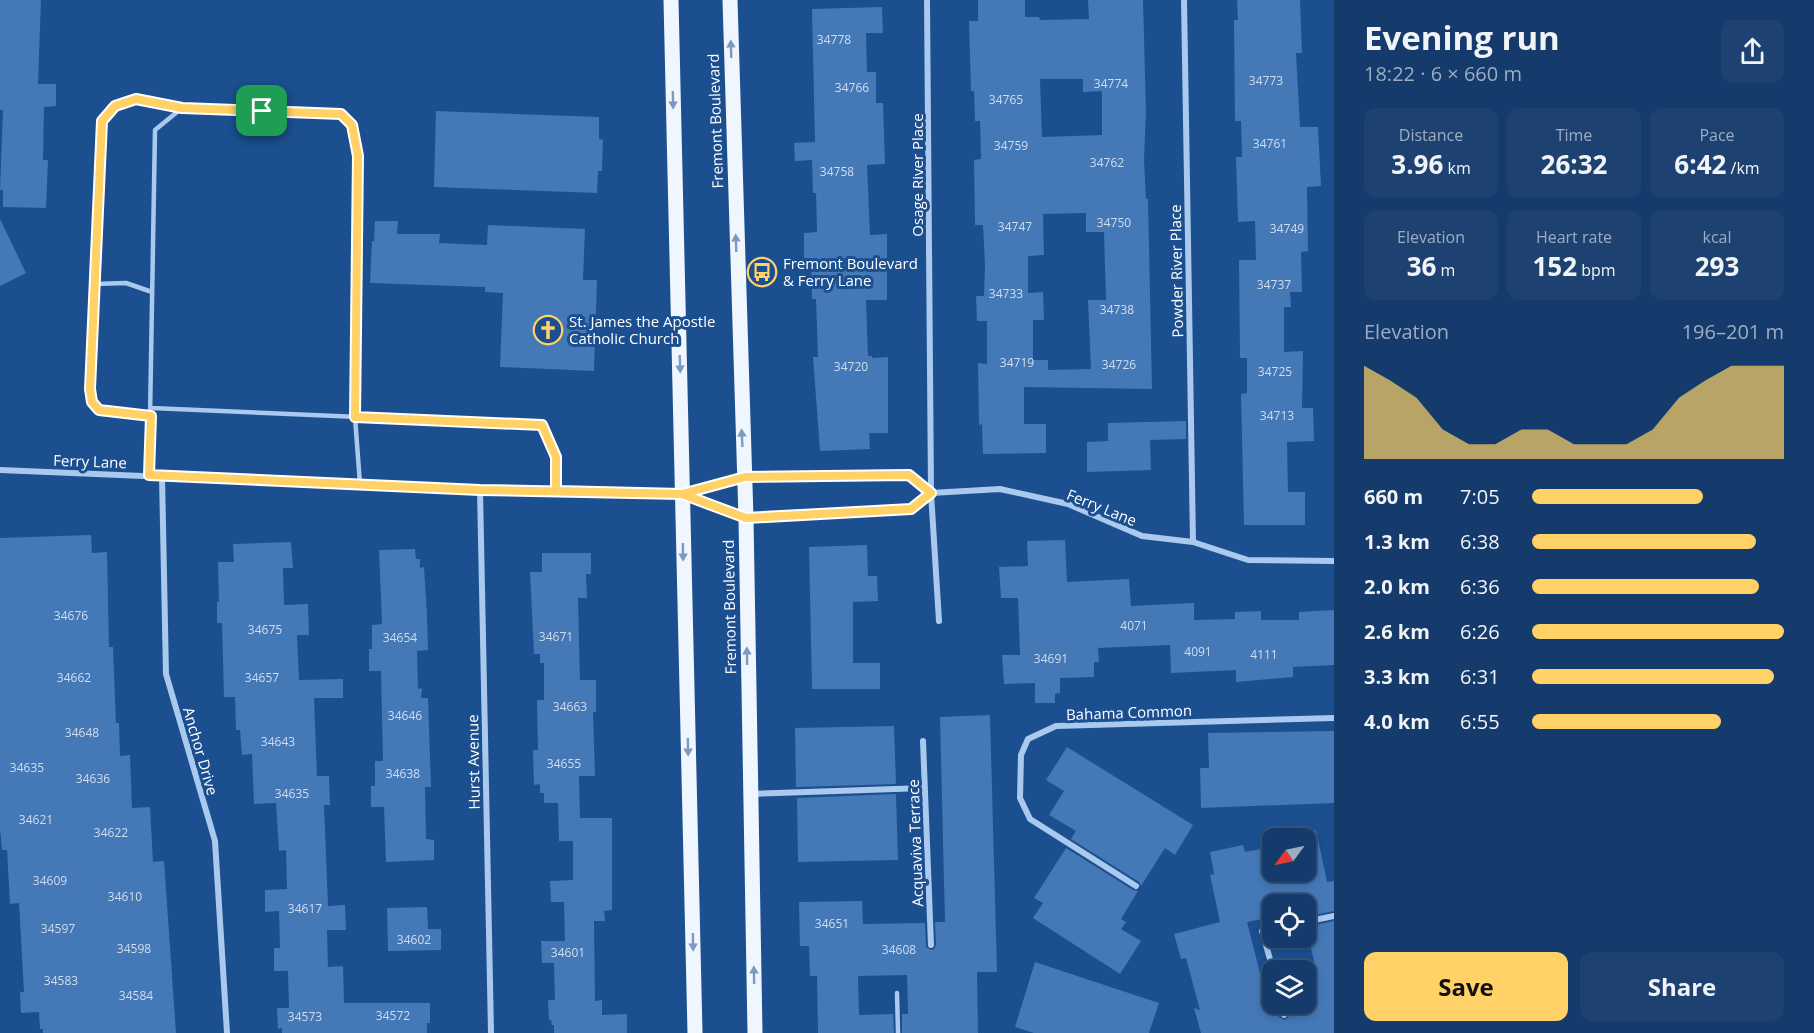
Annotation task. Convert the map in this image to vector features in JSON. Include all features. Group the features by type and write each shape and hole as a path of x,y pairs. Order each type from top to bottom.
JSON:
{"main road":[{"path":"671,0 695,1033"},
{"name":"Fremont Boulevard","path":"730,0 746,518 755,1033"}],"street":[{"name":"Osage River Place","path":"927,0 931,493 939,621"},
{"name":"Powder River Place","path":"1184,0 1193,542"},
{"name":"Ferry Lane","path":"0,470 480,490 682,494 745,477 909,475 931,493"},
{"name":"Anchor Drive","path":"162,476 166,674 215,841 226,1033"},
{"name":"Ferry Lane","path":"682,494 746,518 911,509 931,493 1000,489 1068,504 1142,536 1193,542 1248,560 1334,561"},
{"name":"Hurst Avenue","path":"480,490 491,1033"},
{"name":"Bahama Common","path":"1136,886 1030,819 1020,798 1021,755 1028,739 1056,726 1334,718"},
{"name":"Acquaviva Terrace","path":"923,741 931,945"},
{"path":"750,794 925,788"},
{"path":"1316,920 1334,916"}],"lane":[{"path":"151,416 99,410 92,402 90,389 102,121 115,106 136,99 182,108 341,114 352,125 358,156 355,417 360,484"},
{"path":"149,475 155,130 182,108"},
{"path":"94,284 126,283 152,292"},
{"path":"151,408 542,425 556,457 556,491"},
{"path":"897,993 898,1033"}],"building":[{"path":"0,0 41,0 38,84 56,84 56,106 44,107 43,160 48,160 46,208 3,207 3,190 0,190 3,110 0,110"},
{"path":"978,0 1025,0 1025,17 1039,17 1040,20 1089,19 1088,0 1143,0 1146,111 1144,160 1146,199 1148,199 1152,389 1024,387 1024,424 1046,424 1046,453 983,454 982,424 979,425 978,363 987,364 987,321 977,321 976,296 984,296 985,265 983,225 975,225 974,160 981,159 980,121 975,121 974,91 971,91 969,21 978,21","holes":["1040,79 1083,79 1083,92 1102,91 1102,135 1042,137","1086,213 1086,232 1104,232 1106,300 1088,300 1091,369 1048,370 1048,360 1033,360 1033,320 1044,320 1043,292 1028,293 1028,256 1044,255 1043,214"]},
{"path":"1237,0 1300,0 1302,53 1296,53 1300,127 1318,127 1321,186 1307,187 1308,251 1301,252 1302,292 1290,292 1291,307 1284,307 1284,352 1303,351 1302,408 1313,408 1314,441 1287,442 1288,492 1305,492 1305,525 1244,525 1241,394 1247,393 1247,358 1240,358 1239,260 1256,260 1255,221 1238,222 1236,157 1242,157 1241,121 1235,121 1234,20 1238,20"},
{"path":"882,7 883,33 866,33 867,72 876,72 876,103 883,103 885,164 867,165 870,235 887,234 887,300 866,300 868,356 888,357 888,433 869,433 870,449 820,451 813,357 818,357 816,299 812,299 811,258 804,258 804,233 817,232 816,193 813,193 812,160 795,161 794,143 815,142 812,9"},
{"path":"436,111 599,117 599,139 603,140 602,171 598,171 597,193 434,187"},
{"path":"0,219 26,273 0,286"},
{"name":"St. James the Apostle Catholic Church","path":"375,221 398,221 397,234 440,234 439,243 487,245 488,225 585,229 583,280 597,280 594,371 500,367 503,293 485,292 485,287 370,283"},
{"path":"1186,421 1186,439 1150,440 1151,470 1087,472 1087,442 1108,441 1108,423"},
{"path":"91,535 92,553 107,552 109,647 113,647 116,723 119,723 120,756 130,755 132,808 150,807 153,862 164,861 176,1033 43,1033 43,1029 40,1029 39,1012 21,1013 20,992 24,992 19,903 10,904 7,850 2,850 0,829 0,538"},
{"path":"1065,540 1067,582 1129,579 1131,606 1194,603 1194,620 1235,619 1235,612 1261,611 1261,620 1299,620 1299,612 1334,610 1334,665 1293,667 1293,677 1236,682 1236,670 1171,673 1170,645 1098,648 1099,662 1094,662 1094,677 1060,678 1060,693 1055,694 1055,703 1035,703 1035,683 1004,684 1002,655 1020,655 1018,598 1001,598 999,567 1028,566 1027,541"},
{"path":"291,542 293,568 283,568 284,605 308,604 309,635 297,635 299,680 343,679 343,698 314,698 317,776 329,776 330,805 324,805 328,906 345,905 346,930 327,930 328,967 343,966 344,1003 430,1003 430,1023 427,1023 427,1033 282,1033 282,1028 278,1029 277,1008 289,1008 288,971 274,971 274,948 280,948 279,911 265,912 265,890 287,889 286,850 279,851 276,803 254,804 252,754 242,755 240,730 236,730 235,697 224,697 222,623 217,623 218,562 234,562 233,544"},
{"path":"867,545 868,576 877,576 878,601 853,602 853,663 880,663 880,689 812,689 809,547"},
{"path":"415,549 416,559 420,559 420,568 424,567 427,615 428,650 417,651 418,689 422,688 421,698 428,698 431,787 425,787 426,839 434,840 434,860 386,862 384,807 371,807 371,786 375,786 375,761 383,761 381,671 369,671 369,649 372,649 372,625 382,624 379,550"},
{"path":"542,553 591,553 591,574 586,574 587,598 578,598 580,680 596,680 596,712 593,712 595,776 579,776 580,818 612,818 612,910 604,911 605,921 594,921 595,1001 602,1000 602,1015 627,1014 627,1033 554,1033 554,1025 549,1020 548,1000 555,1000 554,963 542,963 541,941 565,941 564,902 551,902 550,881 573,880 573,841 559,841 558,803 544,803 544,793 540,793 540,784 534,785 533,750 538,750 537,700 544,700 544,663 540,663 540,654 534,654 530,572 542,572"},
{"path":"990,715 997,972 977,972 978,1033 902,1033 902,1014 908,1014 907,975 858,976 859,1015 893,1014 894,1033 818,1033 817,976 810,976 809,946 800,946 799,902 862,901 863,924 925,923 926,947 934,949 936,945 935,922 945,922 940,717"},
{"path":"894,726 896,784 796,787 795,728"},
{"path":"1334,731 1334,803 1201,808 1200,768 1209,768 1208,733"},
{"path":"1067,747 1193,825 1175,855 1165,848 1141,886 1139,882 1071,839 1076,831 1049,815 1064,791 1046,780"},
{"path":"896,794 898,860 798,862 797,798"},
{"path":"1316,830 1327,882 1334,881 1334,911 1316,915 1316,894 1262,894 1262,919 1247,922 1260,973 1262,972 1262,1014 1278,1014 1285,1020 1288,1014 1316,1014 1316,960 1314,960 1311,948 1316,948 1316,925 1334,921 1334,1033 1201,1033 1194,1008 1200,1010 1186,958 1181,959 1174,934 1220,922 1210,875 1214,874 1210,852 1243,845 1245,852 1262,849 1262,882 1316,882"},
{"path":"1066,848 1138,891 1121,919 1126,922 1121,929 1141,941 1120,974 1033,918 1043,903 1034,898"},
{"path":"427,907 428,929 441,929 441,950 388,951 387,908"},
{"path":"1035,962 1159,1003 1149,1033 1034,1033 1015,1027"}],"place":[{"name":"Fremont Boulevard & Ferry Lane","path":"762,272"},
{"name":"St. James the Apostle Catholic Church","path":"548,330"}],"route":[{"path":"262,111 182,108 136,99 115,106 102,121 90,389 92,402 99,410 151,416 149,475 480,490 682,494 746,518 911,509 931,493 909,475 745,477 682,494 556,491 556,457 542,425 355,417 355,228 358,156 352,125 341,114 262,111"}]}
